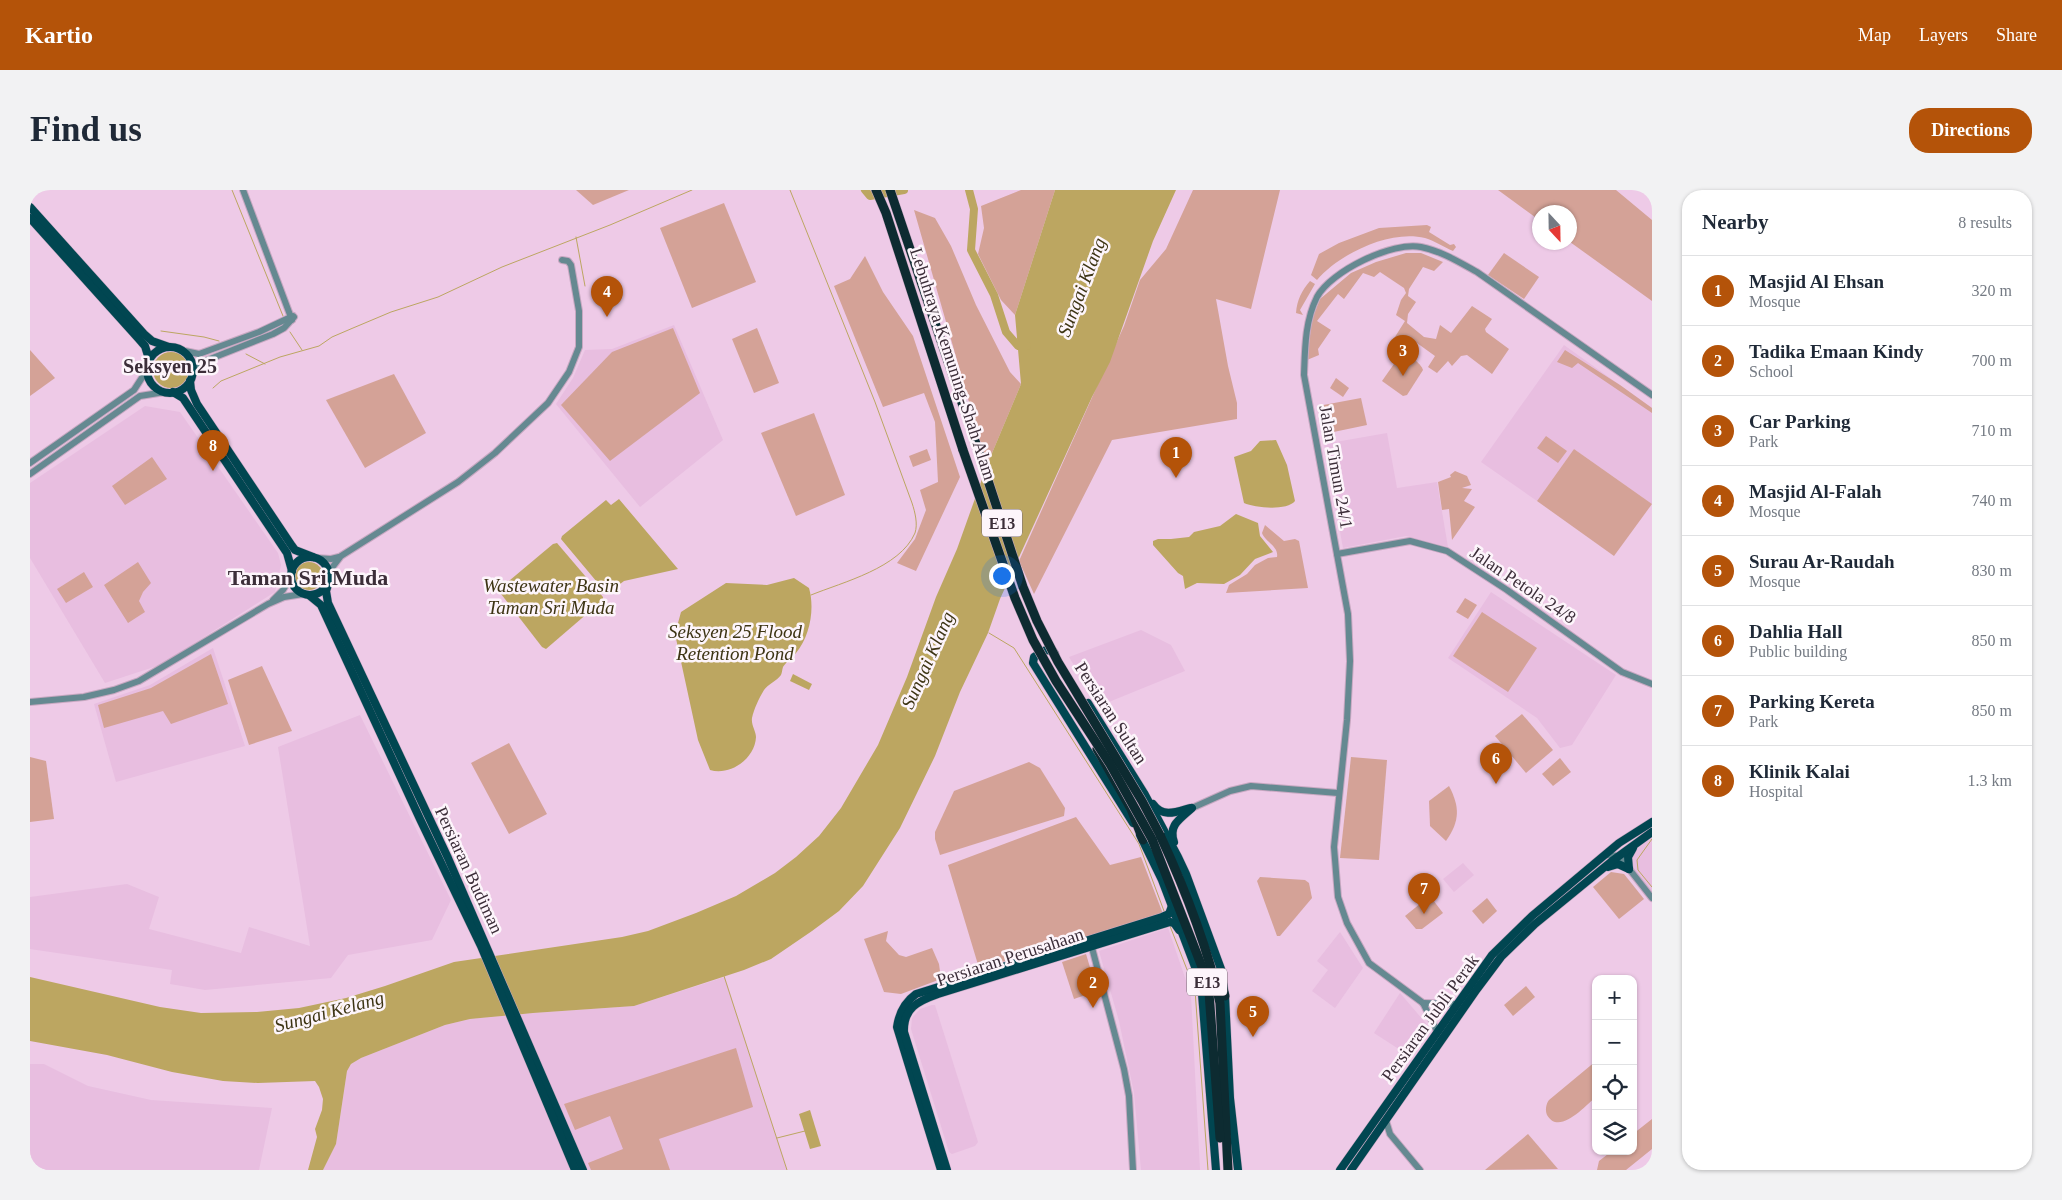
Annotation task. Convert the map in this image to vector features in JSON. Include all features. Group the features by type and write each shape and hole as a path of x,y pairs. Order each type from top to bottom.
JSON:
{"highway":[{"name":"Lebuhraya Kemuning-Shah Alam","path":"876,190 886,213 966,459 1015,598 1043,658 1089,734 1110,764 1152,838"},
{"name":"Lebuhraya Kemuning-Shah Alam","path":"890,190 1023,587 1037,621 1058,662 1142,800 1152,838"},
{"path":"1089,734 1131,809 1152,838"},
{"name":"E13","path":"1152,838 1191,908 1214,976 1220,1003 1223,1170"},
{"name":"E13","path":"1152,838 1204,972 1209,992 1228,1170"},
{"path":"1191,908 1209,949 1225,996"}],"main road":[{"path":"30,207 144,334 152,341 180,350 190,359 191,390 196,404 292,546 296,550 323,562 328,569 329,581 317,594 307,595 297,590 292,584 290,561 282,544 183,398 152,384 147,370 149,359 145,346 30,218"},
{"path":"149,359 158,351 169,347"},
{"path":"169,392 185,386 191,377"},
{"path":"291,574 296,563 304,558 314,558"},
{"name":"Persiaran Budiman","path":"329,581 326,591 328,603 448,858 575,1170"},
{"name":"Persiaran Budiman","path":"307,595 321,605 484,945"},
{"name":"Persiaran Sultan","path":"1216,1170 1202,994 1197,972 1172,906 1152,838 1099,765 1033,663 1034,657 1046,650 1053,651 1144,793 1186,874 1220,969 1225,996 1230,1098 1238,1170"},
{"path":"1144,793 1156,808 1163,813 1192,808"},
{"path":"1178,857 1171,833 1174,826 1192,808"},
{"name":"Persiaran Jubli Perak","path":"1340,1170 1492,954 1532,916 1619,843 1652,822"},
{"name":"Persiaran Jubli Perak","path":"1351,1170 1501,957 1535,924 1619,856 1652,832"},
{"path":"1598,873 1618,864 1629,869 1628,857 1640,840"},
{"name":"Persiaran Perusahaan","path":"947,1170 904,1032 904,1024 909,1010 920,1000 1091,943 1162,917 1169,914 1172,906"},
{"name":"Persiaran Perusahaan","path":"940,1170 898,1033 898,1020 906,1004 916,994 1170,922 1177,927 1186,943"},
{"name":"Persiaran Budiman","path":"520,1032 583,1170"}],"street":[{"path":"243,190 291,319"},
{"name":"Jalan Timun 24/1","path":"1423,1003 1370,963 1347,923 1338,897 1334,848 1338,793 1347,720 1350,661 1348,614 1304,375 1308,318 1323,288 1348,269 1374,256 1398,248 1420,247 1451,258 1484,277 1652,395"},
{"path":"314,558 331,559 341,556 458,482 495,453 548,403 569,372 579,347 577,294 571,265 568,261 562,260"},
{"path":"180,350 199,354 291,319"},
{"path":"191,377 205,361 273,334 284,328 291,319"},
{"path":"30,463 134,390 147,370"},
{"path":"30,474 140,396 169,392"},
{"name":"Jalan Petola 24/8","path":"1337,554 1410,541 1447,551 1507,590 1622,672 1652,684"},
{"path":"329,581 331,569 341,556"},
{"path":"268,604 282,590 291,574"},
{"path":"30,702 84,697 114,690 140,681 268,604 284,597 307,595"},
{"path":"1192,808 1230,791 1251,786 1338,793"},
{"path":"1606,855 1619,856 1652,898"},
{"path":"1091,943 1124,1069 1129,1096 1133,1170"},
{"path":"1437,1031 1423,1003 1456,1004"},
{"path":"1386,1121 1390,1134 1420,1170"},
{"path":"1375,1135 1390,1134"}],"shaded area":[{"path":"576,190 629,190 593,205"},
{"path":"1021,190 1055,190 1015,315 1001,300 978,254 984,228 981,206"},
{"path":"1193,190 1280,190 1251,309 1216,299 1237,403 1237,419 1112,440 1034,594 1019,561 1124,326 1140,280 1166,249"},
{"path":"1498,190 1616,190 1652,220 1652,301 1577,247 1577,205 1532,205 1532,215"},
{"path":"724,203 756,282 692,308 660,228"},
{"path":"914,210 935,218 951,246 976,305 1010,372 1021,384 987,465"},
{"path":"1427,225 1431,227 1429,232 1450,245 1454,244 1456,247 1453,251 1425,238 1411,236 1396,237 1381,240 1352,253 1338,261 1317,280 1311,275 1319,254 1339,243 1379,228"},
{"path":"1406,253 1421,253 1443,262 1434,271 1423,267 1409,289 1408,296 1416,302 1408,314 1407,323 1424,337 1436,339 1440,325 1451,333 1472,306 1492,319 1485,329 1486,332 1509,349 1492,374 1467,355 1461,356 1452,366 1448,361 1437,373 1428,367 1435,356 1410,338 1393,354 1388,348 1405,321 1396,315 1401,300 1406,293 1404,288 1380,272 1374,277 1363,273 1344,299 1338,294 1317,321 1331,330 1318,349 1319,355 1307,360 1312,319 1320,299 1351,273 1376,262"},
{"path":"1504,253 1539,277 1524,299 1488,275"},
{"path":"865,256 883,292 913,336 960,477 916,571 897,563 915,539 926,510 920,490 938,482 935,422 924,393 883,407 834,286 850,279"},
{"path":"1310,281 1315,284 1300,310 1303,315 1296,313 1300,295"},
{"path":"674,325 723,440 640,507 556,404 573,378 585,350 612,349"},
{"path":"673,328 700,393 610,461 561,405 612,352"},
{"path":"757,328 779,383 754,393 732,339"},
{"path":"1564,345 1652,408 1652,504 1574,449 1537,501 1481,462"},
{"path":"30,350 55,378 30,396"},
{"path":"1565,350 1652,408 1652,413 1578,363 1572,368 1557,362"},
{"path":"1401,354 1414,359 1423,370 1407,395 1403,396 1382,381"},
{"path":"394,374 426,433 365,468 326,400"},
{"path":"1336,378 1349,388 1343,397 1330,388"},
{"path":"1361,398 1367,425 1324,434 1318,406"},
{"path":"145,406 180,412 278,553 281,565 275,592 160,665 105,683 30,558 30,483"},
{"path":"814,413 845,495 796,516 761,433"},
{"path":"1387,433 1397,488 1437,482 1448,547 1406,536 1343,548 1324,444"},
{"path":"1546,436 1567,451 1558,463 1537,448"},
{"path":"927,449 931,460 913,467 909,456"},
{"path":"1574,449 1652,504 1614,556 1537,501"},
{"path":"152,457 167,479 125,505 112,486"},
{"path":"1455,471 1467,476 1471,485 1462,488 1472,489 1464,501 1475,507 1452,540 1449,509 1442,510 1438,482 1451,477 1450,475"},
{"path":"1265,525 1284,541 1295,539 1299,541 1308,588 1226,593 1229,585 1247,574 1255,565 1268,558 1277,557 1276,550 1262,533"},
{"path":"138,562 151,583 143,592 139,601 145,612 128,623 104,585"},
{"path":"84,572 93,587 66,603 57,589"},
{"path":"1491,592 1616,675 1572,745 1560,748 1537,718 1448,658"},
{"path":"1465,598 1477,605 1468,619 1456,612"},
{"path":"1482,612 1537,648 1508,692 1453,656"},
{"path":"1141,630 1171,645 1185,671 1099,706 1069,657"},
{"path":"213,648 245,746 116,782 94,704 150,685"},
{"path":"211,654 228,704 171,724 163,711 104,728 98,705 151,688"},
{"path":"262,666 292,731 249,745 228,680"},
{"path":"1522,714 1553,750 1526,773 1495,736"},
{"path":"360,715 451,900 432,940 348,955 331,978 205,990 170,984 172,970 30,949 30,897 127,884 159,897 149,929 241,953 249,927 310,946 278,747"},
{"path":"509,743 547,814 509,834 471,763"},
{"path":"30,757 46,761 54,819 30,822"},
{"path":"1351,757 1387,760 1379,860 1340,858"},
{"path":"1560,758 1571,772 1553,786 1542,774"},
{"path":"1029,762 1040,768 1065,808 1064,816 940,855 935,832 954,791"},
{"path":"1449,786 1457,807 1457,814 1454,827 1446,841 1430,826 1429,801"},
{"path":"1076,817 1110,865 1141,857 1165,919 979,968 948,865"},
{"path":"1652,838 1652,893 1633,870 1631,857 1635,850"},
{"path":"1463,863 1474,875 1454,892 1443,879"},
{"path":"1611,872 1624,874 1644,899 1619,919 1593,887"},
{"path":"1260,877 1305,880 1309,883 1312,898 1280,936 1277,936 1257,881"},
{"path":"1487,898 1497,911 1483,924 1472,911"},
{"path":"1426,899 1433,900 1443,913 1422,929 1416,929 1405,916"},
{"path":"1168,928 1191,995 1200,1170 1141,1170 1134,1093 1119,1021 1099,951"},
{"path":"888,931 886,941 899,955 906,957 932,948 939,964 941,979 901,994 884,992 864,939"},
{"path":"1340,932 1363,968 1335,1008 1312,991 1328,970 1317,961"},
{"path":"1086,954 1097,991 1074,999 1062,962"},
{"path":"725,977 787,1170 323,1170 336,1144 347,1071 351,1064 361,1058 445,1025 470,1019 634,1006"},
{"path":"1526,986 1535,997 1513,1016 1504,1005"},
{"path":"1400,993 1429,1027 1408,1055 1374,1033"},
{"path":"935,1005 978,1142 975,1146 952,1154 949,1152 911,1029 912,1018 920,1009"},
{"path":"736,1048 753,1107 659,1139 670,1170 591,1170 588,1163 623,1149 610,1116 575,1130 564,1104"},
{"path":"30,1064 44,1064 88,1086 151,1100 272,1108 259,1170 30,1170"},
{"path":"1592,1064 1592,1101 1579,1112 1565,1121 1552,1121 1546,1111 1549,1100"},
{"path":"1652,1119 1652,1149 1626,1170 1597,1170 1599,1161 1607,1155 1637,1155 1637,1131"},
{"path":"1528,1134 1558,1169 1485,1170"}],"water":[{"path":"1055,190 1176,190 1153,241 1110,362 1092,397 1000,599 988,633 960,692 935,756 900,828 863,886 839,911 771,959 744,970 634,1006 470,1019 445,1025 361,1058 351,1064 347,1071 336,1144 323,1170 308,1170 317,1137 315,1129 322,1110 323,1099 315,1081 258,1083 223,1081 172,1072 107,1055 30,1041 30,977 160,1007 201,1013 257,1012 299,1008 346,998 454,962 622,937 648,931 736,896 775,873 796,857 819,836 841,808 878,745 907,677 936,597 957,549 987,465 1021,384 1015,315"},
{"path":"171,352 178,353 184,357 188,363 188,377 184,383 178,387 171,388 164,387 158,383 154,377 153,370 154,363 158,357 164,353"},
{"path":"1276,440 1287,465 1295,501 1278,507 1263,507 1244,503 1234,457 1251,451 1260,441"},
{"name":"Wastewater Basin Taman Sri Muda","path":"619,499 678,569 624,581 607,594 561,539 562,536 606,500 611,505"},
{"path":"1236,514 1258,523 1260,536 1273,552 1255,559 1240,575 1224,584 1197,583 1185,589 1183,576 1178,573 1153,545 1153,541 1189,537 1194,532 1220,526"},
{"name":"Wastewater Basin Taman Sri Muda","path":"557,543 603,597 603,600 546,649 542,647 498,590 553,544"},
{"path":"309,562 319,566 323,576 319,586 309,590 299,586 295,576 299,566"},
{"name":"Seksyen 25 Flood Retention Pond","path":"794,578 809,588 811,596 810,622 805,639 796,653 783,667 781,675 762,693 752,718 756,737 755,745 746,759 733,768 718,771 710,770 698,740 675,634 681,612 726,583 767,585"},
{"path":"793,674 812,684 809,690 790,681"},
{"path":"810,1110 821,1146 810,1149 799,1114"}],"waterway":[{"path":"232,190 283,316"},
{"path":"213,388 221,381 280,357 319,346 332,337 391,312 438,297 502,267 610,225 692,190"},
{"path":"790,190 875,402 912,503 916,522 915,533 908,545 897,556 884,565 854,579 811,595"},
{"path":"865,190 870,196 904,190"},
{"path":"969,190 974,209 971,250 994,295 1006,332 1018,346 1027,346"},
{"path":"576,237 585,286"},
{"path":"161,331 219,341"},
{"path":"290,332 302,350"},
{"path":"246,354 265,364"},
{"path":"989,633 1014,648 1139,844 1164,911"},
{"path":"1652,839 1637,860 1638,870 1652,887"},
{"path":"1170,926 1195,990 1208,1170"},
{"path":"724,976 787,1170"},
{"path":"777,1138 805,1131"}],"place":[{"name":"Masjid Al-Falah","path":"607,317"},
{"name":"Car Parking","path":"1403,376"},
{"name":"Klinik Kalai","path":"213,471"},
{"name":"Masjid Al Ehsan","path":"1176,478"},
{"name":"Dahlia Hall","path":"1496,784"},
{"name":"Parking Kereta","path":"1424,914"},
{"name":"Tadika Emaan Kindy","path":"1093,1008"},
{"name":"Surau Ar-Raudah","path":"1253,1037"}],"district":[{"name":"Seksyen 25","path":"170,366"},
{"name":"Taman Sri Muda","path":"308,577"}],"water label":[{"name":"Sungai Klang","path":"1081,287"},
{"name":"Sungai Klang","path":"927,660"},
{"name":"Sungai Kelang","path":"329,1011"}]}
